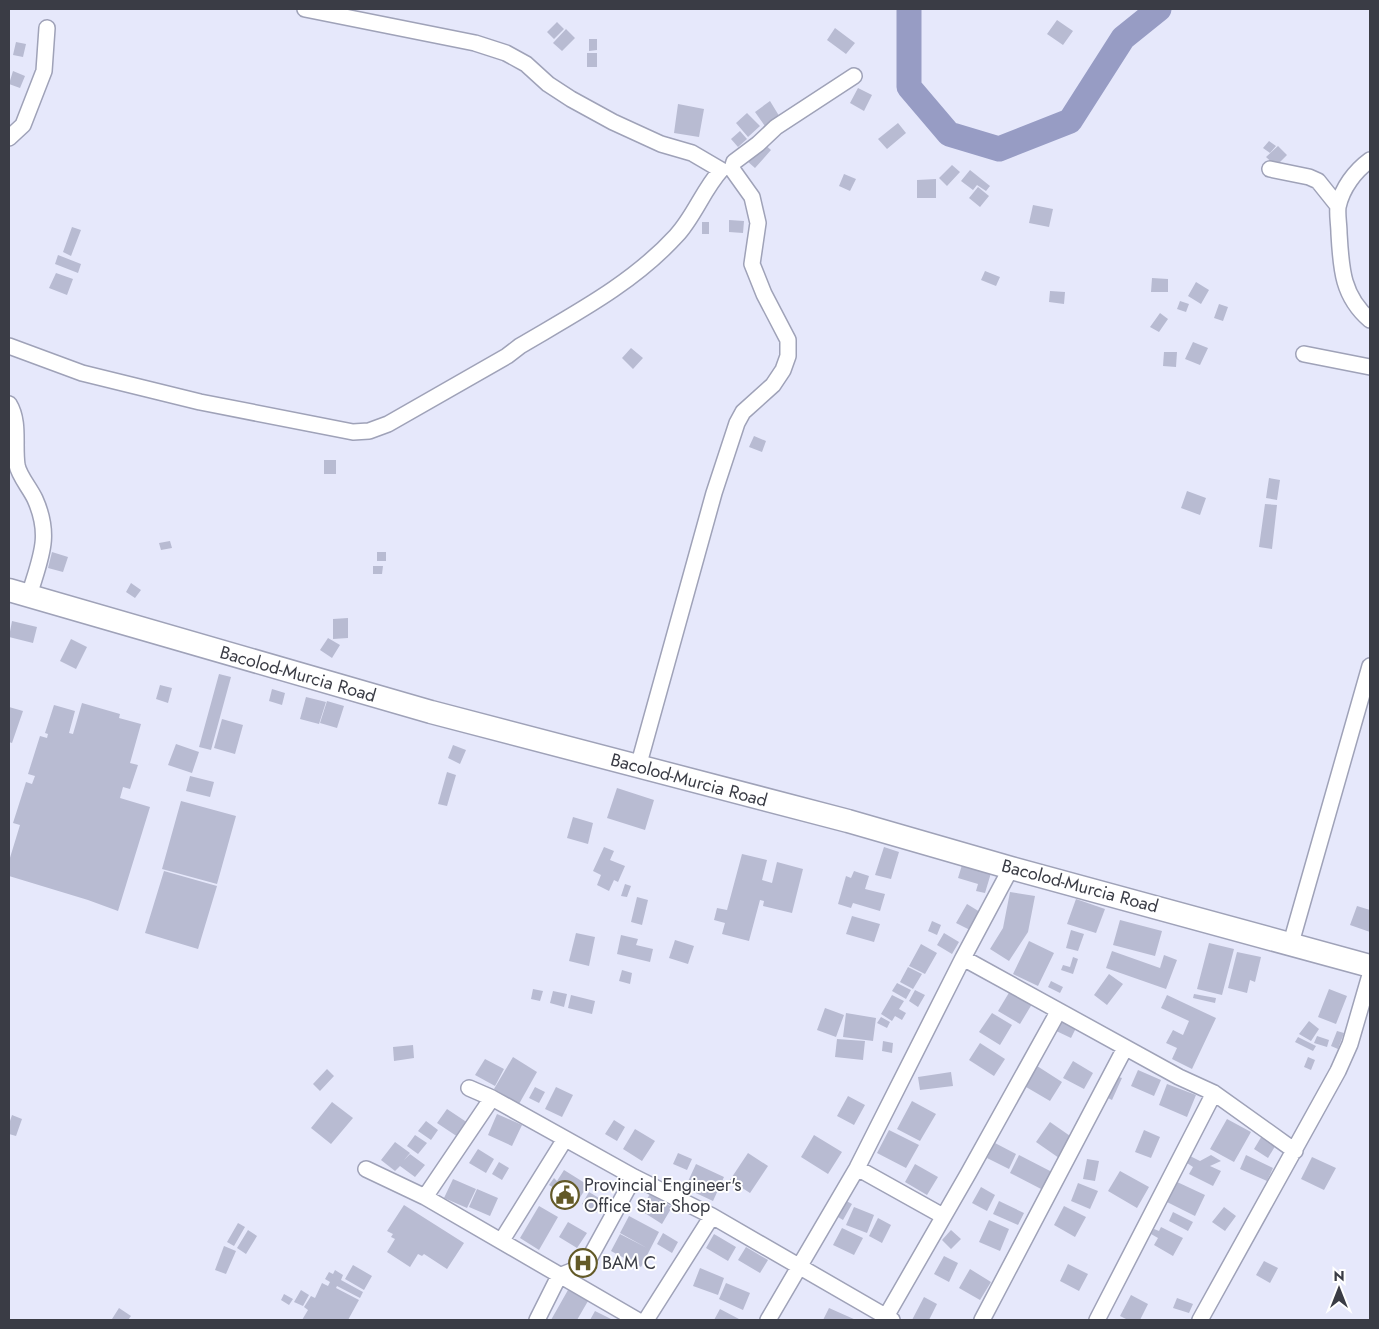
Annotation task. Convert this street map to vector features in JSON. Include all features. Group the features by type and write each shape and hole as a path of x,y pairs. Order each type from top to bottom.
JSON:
{"main road":[{"name":"Bacolod-Murcia Road","path":"19,593 431,712 848,821 1011,868 1370,966"}],"street":[{"path":"305,9 475,43 506,53 526,64 548,84 571,99 613,122 662,144 727,169 752,197 758,223 752,264 764,294 788,340 788,356 783,370 772,385 743,412 737,423 714,493 638,766"},
{"path":"9,138 23,125 44,71 47,28"},
{"path":"9,346 82,373 200,402 353,432 369,431 388,424 507,356 520,346 620,285 647,264 677,235 710,183 776,127 854,76"},
{"path":"1370,160 1357,170 1338,206 1340,252 1345,284 1350,298 1359,311 1370,320"},
{"path":"1270,169 1309,176 1318,181 1338,206"},
{"path":"1304,354 1370,367"},
{"path":"9,404 13,411 15,422 18,467 39,507 44,524 44,545 19,593"},
{"path":"1291,943 1370,666"},
{"path":"768,1320 857,1168 962,958 1011,868"},
{"path":"962,958 1179,1078 1214,1093 1295,1151"},
{"path":"1200,1320 1338,1071 1350,1044 1370,976"},
{"path":"469,1088 492,1098 634,1177 712,1216 887,1319 1058,1012"},
{"path":"982,1320 1125,1048"},
{"path":"1097,1320 1214,1093"},
{"path":"425,1197 492,1098"},
{"path":"502,1240 565,1139"},
{"path":"857,1168 944,1216"},
{"path":"366,1169 425,1197 637,1320"},
{"path":"537,1320 559,1276 579,1268 589,1259 634,1177"},
{"path":"646,1320 712,1216"}],"building":[{"path":"1057,20 1073,31 1063,45 1047,34"},
{"path":"557,22 564,29 554,39 547,32"},
{"path":"835,28 855,43 846,54 827,40"},
{"path":"566,29 575,38 562,51 553,43"},
{"path":"589,39 597,39 597,50 589,51"},
{"path":"16,42 26,44 23,57 13,55"},
{"path":"587,53 597,53 597,67 587,67"},
{"path":"13,71 25,76 20,88 9,84"},
{"path":"858,88 872,95 864,111 850,103"},
{"path":"770,101 781,119 767,129 755,112"},
{"path":"678,104 704,109 699,137 674,133"},
{"path":"747,113 760,126 748,137 736,123"},
{"path":"898,123 906,133 887,149 878,139"},
{"path":"740,131 747,139 738,147 731,139"},
{"path":"1269,141 1276,146 1270,153 1263,148"},
{"path":"763,143 771,150 755,168 747,161"},
{"path":"1278,146 1287,155 1276,166 1266,157"},
{"path":"952,165 960,172 947,186 939,178"},
{"path":"970,170 990,186 986,191 977,185 973,190 961,181"},
{"path":"844,174 856,179 850,191 839,186"},
{"path":"936,179 936,198 917,198 917,180"},
{"path":"978,187 989,196 980,207 969,198"},
{"path":"1033,205 1053,209 1049,227 1029,223"},
{"path":"729,220 744,221 743,233 729,232"},
{"path":"702,222 709,222 709,234 702,234"},
{"path":"72,227 81,230 71,256 63,252"},
{"path":"58,255 81,264 78,273 55,264"},
{"path":"985,271 1000,277 996,286 981,280"},
{"path":"56,273 73,279 67,295 49,288"},
{"path":"1152,278 1168,279 1168,292 1151,292"},
{"path":"1196,282 1209,290 1201,304 1188,296"},
{"path":"1050,291 1065,292 1064,304 1049,302"},
{"path":"1180,301 1189,304 1186,312 1177,309"},
{"path":"1219,304 1228,307 1223,321 1214,318"},
{"path":"1160,313 1168,319 1159,332 1150,327"},
{"path":"1193,342 1208,348 1200,365 1185,359"},
{"path":"631,348 643,358 633,369 622,358"},
{"path":"1164,352 1177,352 1176,367 1163,366"},
{"path":"754,436 766,441 762,452 749,447"},
{"path":"324,460 336,460 336,474 324,474"},
{"path":"1269,478 1280,480 1277,500 1266,498"},
{"path":"1187,491 1206,498 1200,515 1181,508"},
{"path":"1265,504 1277,505 1272,549 1259,547"},
{"path":"170,541 172,548 161,550 159,543"},
{"path":"52,552 68,557 63,572 48,568"},
{"path":"377,552 386,552 386,561 377,561"},
{"path":"373,566 383,566 382,574 373,574"},
{"path":"131,583 141,590 135,598 126,592"},
{"path":"348,618 348,638 333,639 333,619"},
{"path":"12,621 37,627 33,643 9,637"},
{"path":"328,638 340,645 332,658 320,650"},
{"path":"71,639 87,647 76,669 60,661"},
{"path":"219,674 231,677 211,750 199,747"},
{"path":"160,685 172,688 168,703 156,699"},
{"path":"272,689 285,693 282,705 269,701"},
{"path":"306,697 326,702 319,724 300,719"},
{"path":"327,701 344,706 337,728 320,723"},
{"path":"82,703 120,714 119,718 141,724 130,763 138,765 130,789 123,787 120,798 150,807 118,911 9,876 9,861 20,825 13,823 26,782 32,784 35,776 28,774 40,736 47,738 48,734 45,733 54,705 75,711 69,733 73,734"},
{"path":"9,707 23,711 12,743 9,742"},
{"path":"222,719 243,725 235,754 214,748"},
{"path":"176,744 199,752 192,773 168,765"},
{"path":"453,745 466,750 460,764 448,758"},
{"path":"447,772 456,775 447,806 438,804"},
{"path":"190,776 214,782 210,797 186,791"},
{"path":"617,788 654,800 645,830 607,818"},
{"path":"181,801 236,816 217,884 162,869"},
{"path":"573,817 593,823 588,844 567,838"},
{"path":"604,847 614,851 610,860 625,866 618,882 614,880 609,891 597,885 601,875 593,871"},
{"path":"884,847 899,852 891,879 875,875"},
{"path":"742,854 767,860 762,880 772,883 777,862 803,869 792,913 763,906 764,901 760,900 749,941 722,934 725,923 714,920 717,908 727,910"},
{"path":"962,865 991,873 985,893 976,891 978,884 958,878"},
{"path":"164,871 217,886 198,949 145,933"},
{"path":"854,871 869,876 865,889 885,894 880,911 853,903 851,908 838,904 846,876 851,878"},
{"path":"625,884 631,886 627,897 621,896"},
{"path":"1010,892 1035,896 1028,932 1009,961 990,949 1003,928"},
{"path":"637,897 648,900 642,925 631,922"},
{"path":"1076,899 1105,909 1096,933 1067,924"},
{"path":"967,904 980,912 970,930 956,923"},
{"path":"1357,906 1370,910 1370,932 1350,925"},
{"path":"852,916 880,924 874,942 846,934"},
{"path":"1120,920 1162,931 1155,956 1113,945"},
{"path":"932,921 941,925 937,935 928,931"},
{"path":"1071,930 1084,934 1078,951 1066,948"},
{"path":"576,933 595,937 589,966 569,961"},
{"path":"944,933 959,942 952,954 937,945"},
{"path":"621,935 638,939 636,945 653,949 650,962 617,954"},
{"path":"675,940 694,946 688,964 669,958"},
{"path":"1029,941 1054,953 1038,986 1013,974"},
{"path":"1209,943 1234,949 1222,995 1197,989"},
{"path":"921,944 937,953 925,974 909,966"},
{"path":"1112,951 1160,968 1164,955 1177,960 1166,989 1106,968"},
{"path":"1237,952 1261,957 1255,982 1250,980 1247,993 1228,988"},
{"path":"1073,957 1078,959 1073,974 1061,970 1063,965 1070,967"},
{"path":"908,967 922,974 913,989 900,982"},
{"path":"622,970 632,973 630,984 619,981"},
{"path":"1109,974 1123,984 1107,1005 1094,995"},
{"path":"1051,981 1063,987 1060,993 1048,987"},
{"path":"897,983 911,990 906,999 892,991"},
{"path":"533,989 543,991 540,1001 531,999"},
{"path":"1329,989 1347,996 1336,1024 1318,1017"},
{"path":"915,990 925,995 918,1007 909,1001"},
{"path":"553,991 567,994 564,1007 550,1003"},
{"path":"1010,991 1032,1004 1020,1024 998,1011"},
{"path":"1194,994 1216,998 1215,1003 1193,998"},
{"path":"571,995 595,1001 592,1014 568,1008"},
{"path":"892,995 904,1001 899,1009 906,1013 902,1020 895,1016 892,1021 881,1014"},
{"path":"1167,995 1216,1018 1192,1069 1172,1059 1177,1048 1166,1043 1173,1030 1183,1035 1189,1021 1161,1008"},
{"path":"825,1008 844,1015 836,1037 817,1030"},
{"path":"846,1013 876,1018 873,1041 843,1037"},
{"path":"992,1013 1012,1025 1000,1045 979,1032"},
{"path":"1058,1014 1078,1024 1071,1038 1050,1028"},
{"path":"881,1017 890,1022 887,1028 877,1023"},
{"path":"1309,1021 1319,1029 1311,1041 1299,1034"},
{"path":"1337,1031 1344,1033 1338,1049 1331,1046"},
{"path":"1317,1036 1329,1040 1327,1047 1314,1043"},
{"path":"1298,1037 1316,1046 1313,1051 1295,1042"},
{"path":"837,1039 865,1041 863,1060 835,1057"},
{"path":"883,1041 893,1043 892,1053 882,1051"},
{"path":"980,1043 1005,1059 994,1076 969,1060"},
{"path":"413,1045 414,1058 394,1061 393,1047"},
{"path":"513,1057 537,1072 519,1104 494,1089"},
{"path":"1308,1057 1315,1060 1311,1070 1304,1067"},
{"path":"485,1059 504,1069 495,1086 475,1075"},
{"path":"1073,1061 1093,1073 1084,1089 1063,1078"},
{"path":"1034,1064 1062,1082 1050,1101 1021,1084"},
{"path":"327,1069 334,1076 320,1091 313,1084"},
{"path":"1138,1070 1161,1080 1154,1096 1131,1086"},
{"path":"951,1072 953,1086 920,1090 918,1077"},
{"path":"1115,1076 1122,1078 1112,1100 1106,1097"},
{"path":"1167,1084 1196,1095 1187,1117 1159,1105"},
{"path":"535,1087 545,1092 539,1103 529,1098"},
{"path":"556,1087 573,1095 562,1117 545,1109"},
{"path":"848,1096 865,1105 854,1125 837,1116"},
{"path":"912,1101 936,1114 920,1141 897,1129"},
{"path":"332,1102 353,1118 331,1144 311,1128"},
{"path":"447,1109 468,1123 458,1137 437,1123"},
{"path":"497,1114 522,1125 512,1146 488,1135"},
{"path":"12,1115 22,1119 16,1136 9,1134 9,1124"},
{"path":"1227,1119 1251,1132 1234,1162 1210,1149"},
{"path":"614,1120 625,1127 617,1141 605,1134"},
{"path":"426,1121 438,1130 431,1140 418,1131"},
{"path":"1050,1122 1073,1138 1059,1158 1036,1142"},
{"path":"635,1129 655,1141 642,1161 623,1149"},
{"path":"889,1130 919,1145 906,1168 877,1153"},
{"path":"1144,1130 1160,1137 1151,1158 1135,1152"},
{"path":"1263,1134 1277,1143 1268,1158 1254,1149"},
{"path":"415,1135 427,1143 418,1154 407,1146"},
{"path":"814,1135 842,1152 828,1174 801,1157"},
{"path":"395,1142 410,1153 404,1160 410,1154 425,1165 415,1177 400,1166 395,1171 381,1160"},
{"path":"995,1143 1016,1154 1009,1169 987,1158"},
{"path":"478,1149 494,1159 486,1173 469,1163"},
{"path":"678,1153 692,1159 687,1170 673,1164"},
{"path":"748,1153 768,1166 750,1193 730,1180"},
{"path":"1019,1155 1052,1172 1043,1190 1010,1173"},
{"path":"1211,1155 1221,1161 1210,1166 1221,1171 1213,1186 1189,1174 1193,1167 1187,1163 1190,1156 1200,1161"},
{"path":"1246,1155 1273,1168 1267,1181 1240,1169"},
{"path":"1312,1157 1336,1168 1324,1190 1301,1179"},
{"path":"1087,1159 1099,1161 1095,1181 1083,1179"},
{"path":"499,1162 509,1168 502,1180 492,1174"},
{"path":"696,1164 724,1177 713,1201 685,1188"},
{"path":"915,1164 938,1177 927,1195 905,1182"},
{"path":"564,1170 588,1185 577,1202 549,1185 554,1178 557,1181"},
{"path":"1120,1171 1149,1187 1137,1208 1108,1191"},
{"path":"453,1179 476,1189 467,1208 444,1198"},
{"path":"1175,1181 1205,1195 1195,1216 1165,1201"},
{"path":"1078,1183 1098,1191 1090,1209 1071,1201"},
{"path":"981,1187 995,1195 987,1211 972,1203"},
{"path":"477,1189 498,1198 490,1216 469,1207"},
{"path":"589,1192 604,1201 596,1213 582,1204"},
{"path":"650,1194 672,1207 662,1224 640,1210"},
{"path":"841,1198 852,1204 843,1220 833,1214"},
{"path":"999,1201 1024,1213 1018,1225 993,1214"},
{"path":"404,1205 464,1243 447,1269 424,1254 422,1256 418,1254 410,1267 387,1252 395,1239 391,1237 393,1234 387,1231"},
{"path":"539,1206 558,1217 539,1250 520,1238"},
{"path":"1064,1206 1086,1217 1075,1237 1054,1225"},
{"path":"854,1207 874,1215 867,1233 846,1225"},
{"path":"1224,1207 1236,1216 1225,1231 1212,1222"},
{"path":"1173,1212 1193,1222 1188,1231 1169,1221"},
{"path":"629,1216 659,1232 641,1267 611,1251 620,1234 647,1248 620,1233"},
{"path":"878,1218 891,1225 882,1243 869,1236"},
{"path":"989,1220 1009,1229 1000,1251 979,1242"},
{"path":"568,1222 587,1233 577,1248 559,1237"},
{"path":"238,1223 245,1227 234,1246 227,1242"},
{"path":"1161,1227 1183,1238 1173,1256 1154,1245 1158,1238 1151,1234 1154,1229 1159,1231"},
{"path":"842,1228 863,1238 854,1255 833,1245"},
{"path":"248,1230 257,1236 246,1254 237,1248"},
{"path":"951,1230 961,1239 951,1249 942,1240"},
{"path":"663,1233 678,1242 672,1253 657,1244"},
{"path":"714,1234 736,1247 728,1261 706,1248"},
{"path":"224,1246 236,1251 226,1274 215,1270"},
{"path":"746,1247 768,1260 760,1273 738,1260"},
{"path":"944,1256 958,1263 949,1282 934,1274"},
{"path":"1264,1261 1278,1268 1270,1283 1256,1275"},
{"path":"1068,1264 1088,1274 1079,1291 1060,1281"},
{"path":"353,1265 372,1276 364,1290 345,1279"},
{"path":"700,1268 724,1278 718,1295 693,1286"},
{"path":"970,1269 991,1282 980,1300 959,1288"},
{"path":"335,1270 343,1275 341,1280 363,1292 360,1298 337,1286 336,1288 359,1300 348,1320 302,1320 308,1310 304,1307 311,1296 315,1298 322,1283 328,1286 330,1282 325,1279 329,1272 333,1274"},
{"path":"726,1283 750,1293 743,1310 719,1299"},
{"path":"301,1290 309,1295 303,1306 294,1302"},
{"path":"568,1290 588,1301 577,1320 551,1320"},
{"path":"284,1294 293,1299 289,1305 281,1300"},
{"path":"1131,1295 1148,1304 1140,1320 1128,1320 1120,1316"},
{"path":"924,1297 937,1304 929,1320 912,1320"},
{"path":"1177,1298 1193,1304 1189,1313 1173,1308"},
{"path":"119,1308 131,1316 128,1320 112,1319"},
{"path":"829,1308 856,1320 823,1320"},
{"path":"720,1309 739,1319 714,1320"},
{"path":"595,1311 613,1320 590,1320"}],"waterway":[{"path":"909,9 909,87 949,134 999,149 1070,121 1123,38 1159,9"}],"place":[{"name":"Provincial Engineer's Office Star Shop","path":"565,1195"},
{"name":"BAM C","path":"583,1263"}]}
